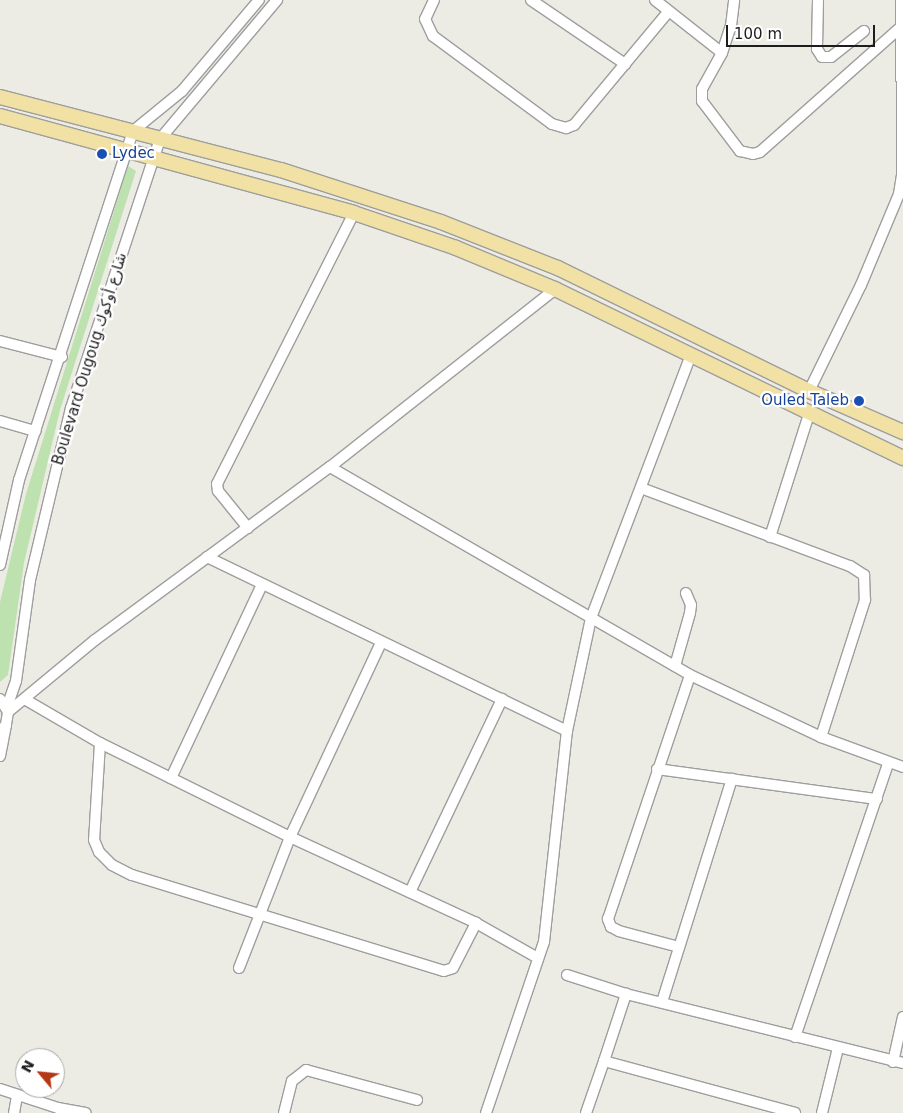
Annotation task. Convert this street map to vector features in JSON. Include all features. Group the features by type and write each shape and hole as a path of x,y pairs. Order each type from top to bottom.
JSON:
{"main road":[{"path":"0,96 390,203 508,246 809,391 903,432"},
{"path":"0,116 354,213 456,248 555,289 903,458"}],"street":[{"path":"133,131 182,91 259,0"},
{"path":"160,139 277,0"},
{"path":"434,0 425,19 433,36 560,127 574,125 668,12"},
{"path":"531,0 625,64"},
{"path":"655,0 722,53"},
{"path":"734,0 731,26 722,53 702,90 702,101 740,151 753,154 760,152 902,25"},
{"path":"818,0 818,49 822,57 831,58 864,31"},
{"path":"809,391 861,285 901,194 901,0"},
{"name":"Boulevard Ougoug شارع أوكوك","path":"0,565 1,552 19,480 62,357 125,150 133,131"},
{"name":"Boulevard Ougoug شارع أوكوك","path":"3,728 16,681 30,580 72,408 160,139"},
{"path":"248,528 218,491 217,484 354,213"},
{"path":"0,699 8,710 26,700 95,640 330,467 555,289"},
{"path":"0,341 62,357"},
{"path":"486,1113 536,957 544,942 567,731 591,618 691,355"},
{"path":"770,537 809,414"},
{"path":"0,421 36,430"},
{"path":"330,467 690,674 821,737 888,764 903,767"},
{"path":"641,488 850,566 864,575 865,600 821,737"},
{"path":"207,556 381,643 567,731"},
{"path":"171,778 262,585"},
{"path":"675,666 690,613 691,605 686,593"},
{"path":"239,968 290,837 381,643"},
{"path":"679,947 619,931 610,927 608,919 690,674"},
{"path":"26,700 100,743 290,837 476,923 536,957"},
{"path":"410,892 502,700"},
{"path":"0,756 3,728"},
{"path":"100,743 94,840 99,852 112,865 132,875 450,972 476,923"},
{"path":"795,1037 888,764"},
{"path":"657,769 877,799"},
{"path":"662,1002 732,779"},
{"path":"567,974 626,994 898,1062 903,1017"},
{"path":"586,1113 626,994"},
{"path":"822,1113 838,1048"},
{"path":"604,1061 795,1113"},
{"path":"284,1113 292,1081 306,1070 417,1100"},
{"path":"0,1089 15,1095"},
{"path":"14,1113 17,1098"},
{"path":"25,1098 86,1113"}],"green space":[{"path":"128,166 136,171 60,410 24,563 8,675 0,682 0,602 26,494"}],"place":[{"name":"Lydec","path":"102,154"},
{"name":"Ouled Taleb","path":"859,401"}]}
